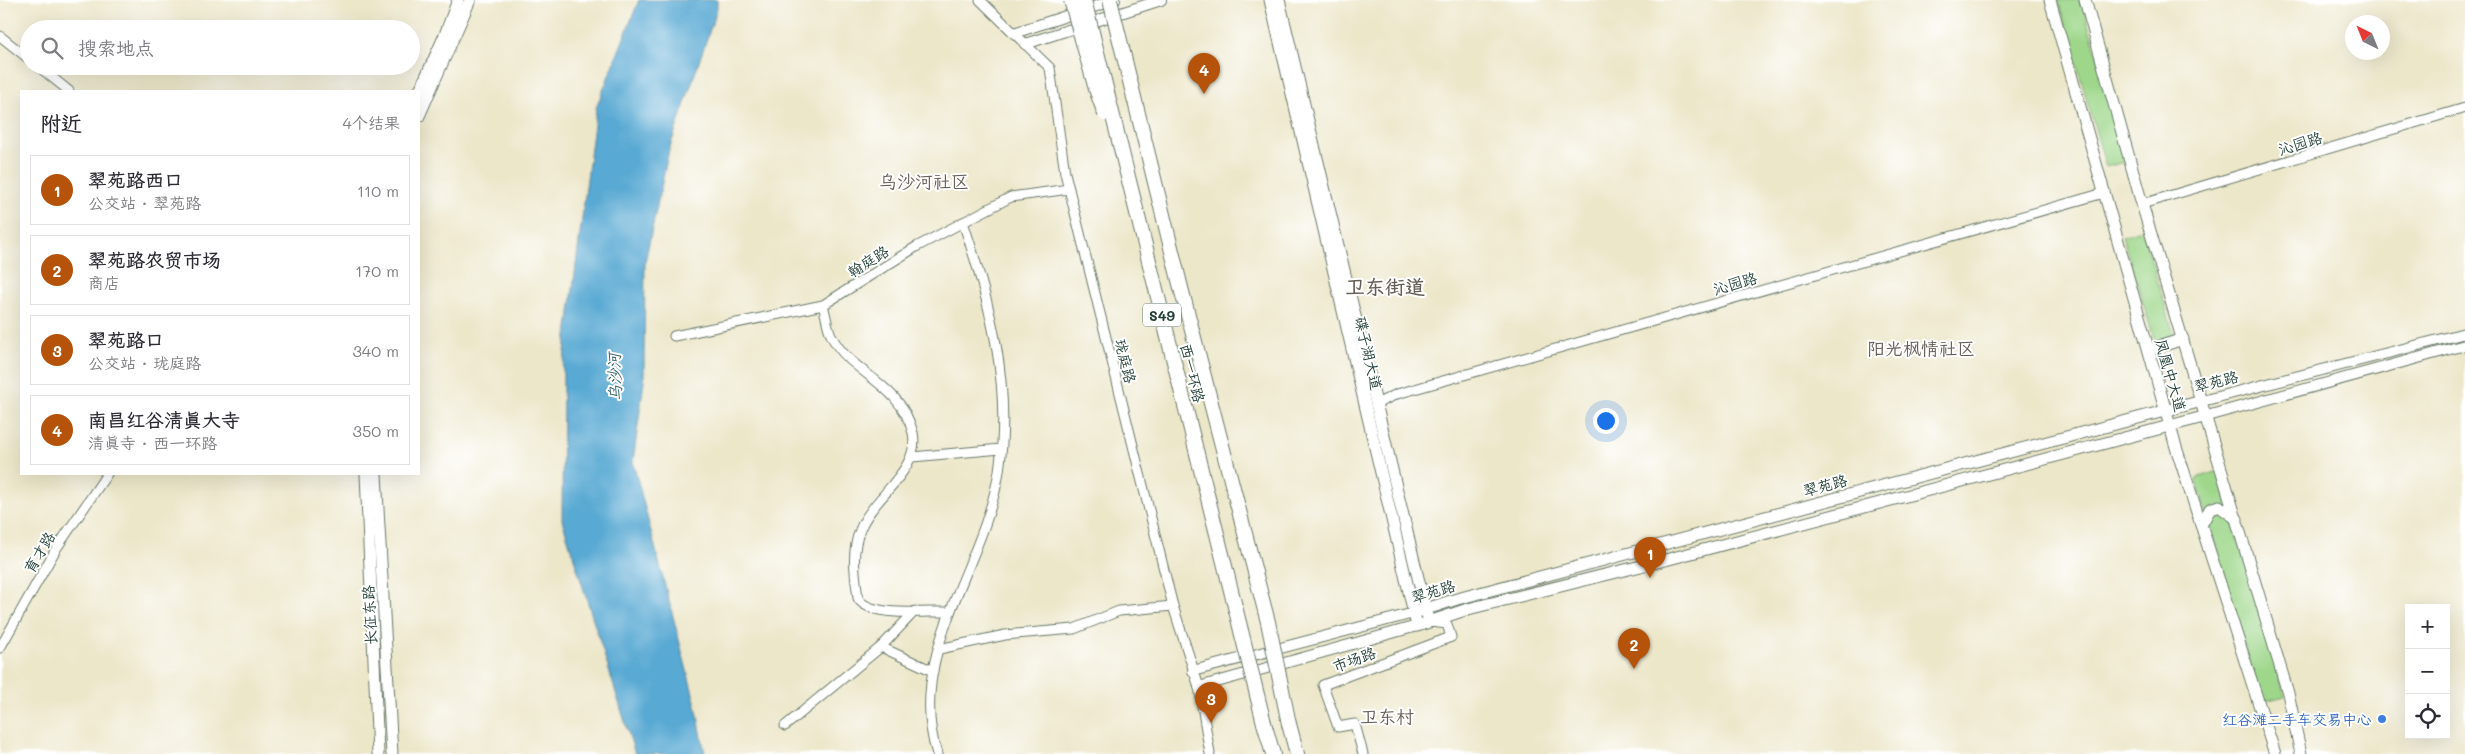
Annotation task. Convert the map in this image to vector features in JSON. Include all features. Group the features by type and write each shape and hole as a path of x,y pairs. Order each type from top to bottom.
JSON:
{"highway":[{"path":"1071,0 1096,89 1128,175"},
{"name":"西一环路","path":"1084,0 1272,754"},
{"name":"西一环路","path":"1110,0 1181,288 1268,622 1296,754"},
{"path":"1264,723 1266,754"}],"main road":[{"path":"420,90 445,35 458,0"},
{"path":"420,114 470,0"},
{"name":"碟子湖大道","path":"1270,0 1423,624"},
{"name":"碟子湖大道","path":"1279,0 1376,404 1420,611"},
{"name":"凤凰中大道","path":"2050,0 2200,526 2275,754"},
{"name":"凤凰中大道","path":"2085,0 2142,204 2207,416 2288,693 2301,754"},
{"path":"2149,350 2183,339"},
{"name":"翠苑路","path":"1420,611 2166,409 2202,401"},
{"name":"翠苑路","path":"1423,624 1468,609 1669,559 2207,416"},
{"name":"长征东路","path":"366,475 378,754"},
{"name":"长征东路","path":"376,475 392,754"},
{"path":"2200,526 2210,509 2219,506 2236,518"}],"street":[{"name":"珑庭路","path":"980,0 1050,68 1069,189 1173,606 1199,687 1210,754"},
{"path":"1014,33 1116,0"},
{"path":"1024,44 1161,0"},
{"path":"0,36 20,52"},
{"path":"49,75 68,90"},
{"name":"沁园路","path":"2142,204 2465,108"},
{"name":"翰庭路","path":"674,336 823,306 916,247 1011,197 1069,189"},
{"name":"沁园路","path":"1376,404 1397,394 2104,193"},
{"path":"937,754 930,708 933,671 948,612 974,556 988,516 999,471 1001,450 1003,403 1000,358 991,311 963,222"},
{"path":"823,306 832,335 856,364 885,386 906,416 913,434 912,456 904,470 878,499 866,517 856,543 854,562 858,598 866,607 882,611 948,612"},
{"name":"翠苑路","path":"2202,401 2465,333"},
{"name":"翠苑路","path":"2207,416 2465,346"},
{"path":"912,456 1001,450"},
{"name":"育才路","path":"0,648 56,549 106,475"},
{"path":"938,649 1005,635 1074,629 1120,611 1173,606"},
{"path":"785,726 881,647 916,611"},
{"name":"翠苑路","path":"1194,671 1420,611"},
{"name":"翠苑路","path":"1199,687 1423,624"},
{"name":"市场路","path":"1363,754 1355,724 1338,727 1323,684 1451,637 1447,624 1423,624"},
{"path":"881,647 933,671"}],"green space":[{"path":"2058,0 2081,0 2128,161 2106,167"},
{"path":"2142,230 2174,335 2155,341 2122,236"},
{"path":"2218,471 2285,696 2261,702 2196,478"}],"water":[{"name":"乌沙河","path":"639,0 717,0 717,9 669,150 645,262 644,382 633,462 696,705 705,754 635,754 562,520 563,367 596,108"}],"place":[{"name":"南昌红谷清真大寺","path":"1204,94"},
{"name":"翠苑路西口","path":"1650,578"},
{"name":"翠苑路农贸市场","path":"1634,669"},
{"name":"红谷滩二手车交易中心","path":"2382,719"},
{"name":"翠苑路口","path":"1211,723"}],"district":[{"name":"乌沙河社区","path":"924,181"},
{"name":"卫东街道","path":"1385,286"},
{"name":"阳光枫情社区","path":"1921,348"},
{"name":"卫东村","path":"1387,716"}]}
